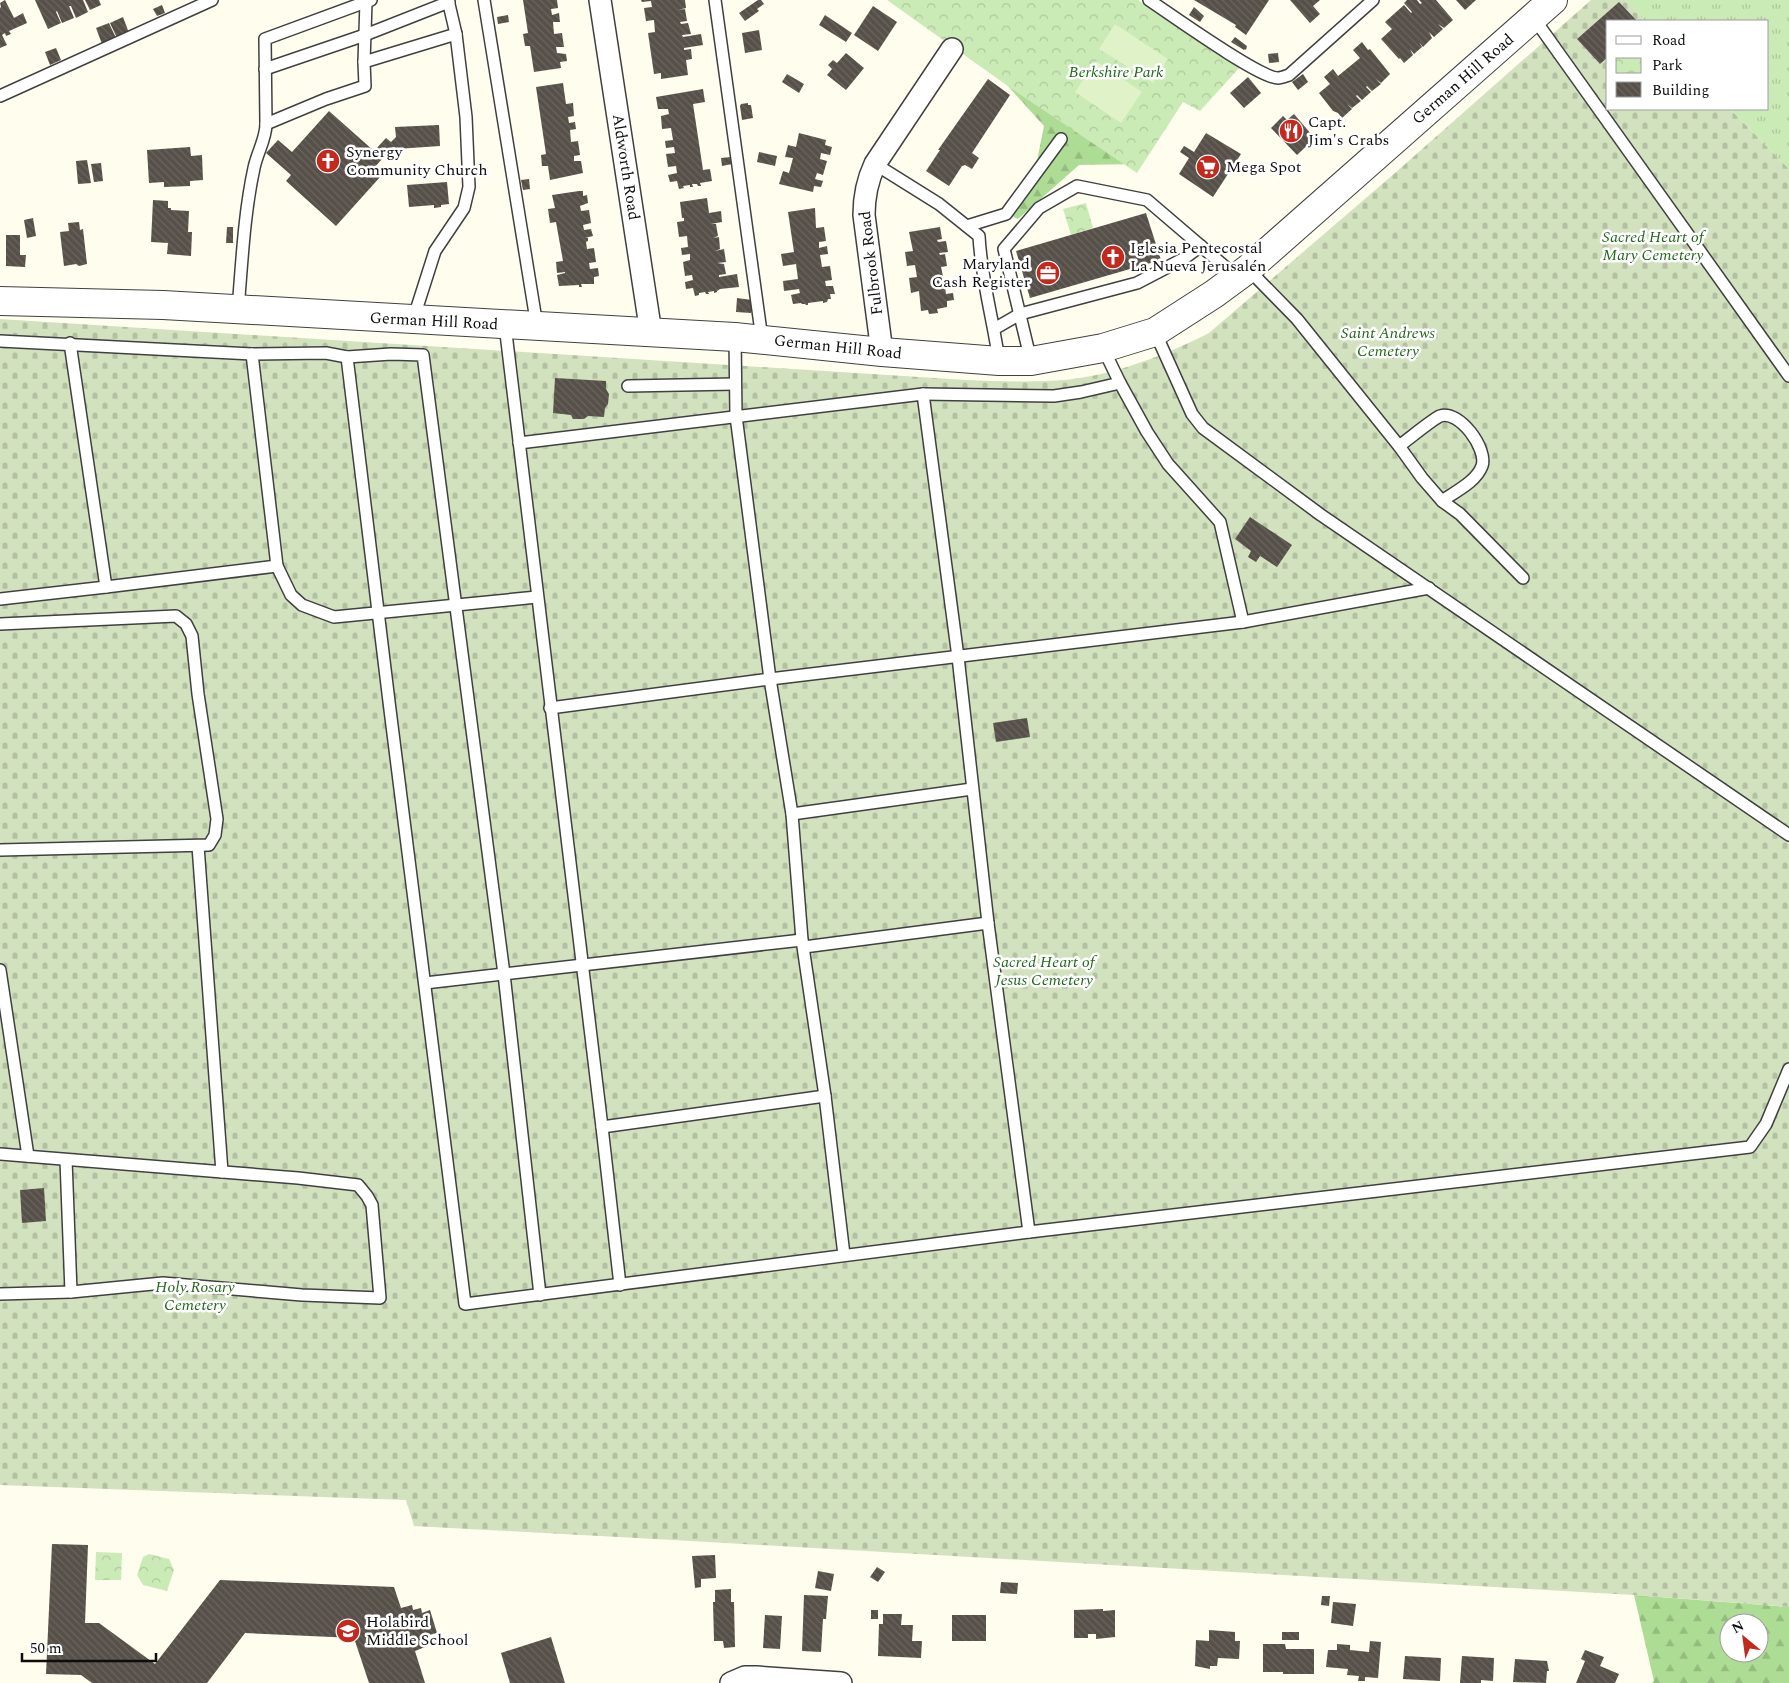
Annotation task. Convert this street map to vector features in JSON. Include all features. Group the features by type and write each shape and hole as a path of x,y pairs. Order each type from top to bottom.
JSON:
{"street":[{"name":"Aldworth Road","path":"600,0 651,333"},
{"name":"German Hill Road","path":"0,302 163,305 735,337 882,352 999,361 1031,360 1103,348 1155,332 1214,294 1242,273 1543,9"},
{"name":"Fulbrook Road","path":"882,352 864,215 864,200 868,179 875,164 952,49"},
{"path":"731,1683 745,1678 756,1677 841,1683"}],"lane":[{"path":"0,96 212,0"},
{"path":"484,0 538,326"},
{"path":"715,0 762,339"},
{"path":"1149,0 1229,53 1261,72 1277,78 1289,75 1373,0"},
{"path":"238,309 245,222 254,166 266,131 265,39 368,1 364,62 365,86 326,99 266,124"},
{"path":"266,69 365,35 449,1 456,34 466,116 469,187 464,208 435,251 414,320"},
{"path":"1543,9 1606,103"},
{"path":"364,62 456,34"},
{"path":"1611,110 1789,376"},
{"path":"967,226 1006,214 1061,139"},
{"path":"875,164 939,204 979,236 980,256 999,361"},
{"path":"1031,360 1004,249 1038,208 1076,186 1147,200 1201,246 1242,273 1297,319 1442,501 1460,514 1523,578"},
{"path":"994,329 1020,314 1136,283 1183,260 1201,246"},
{"path":"505,325 620,1285"},
{"path":"1155,332 1192,414 1203,428 1321,515 1789,835"},
{"path":"735,337 736,416 770,679 792,814 803,943 825,1096 844,1255"},
{"path":"0,340 252,354 326,353 347,357 391,354 423,355 504,974 540,1295"},
{"path":"70,343 106,587"},
{"path":"1103,348 1147,432 1168,464 1220,522 1243,622"},
{"path":"252,354 277,566 291,595 302,605 334,617 537,597"},
{"path":"347,357 377,613 465,1304 1029,1232 1750,1147 1766,1124 1789,1069"},
{"path":"519,443 923,394 1054,396 1120,383"},
{"path":"628,386 735,384"},
{"path":"923,394 958,657 988,923 1029,1232"},
{"path":"1399,446 1441,416 1452,416 1466,426 1479,444 1483,464 1475,478 1442,501"},
{"path":"0,599 277,566"},
{"path":"550,708 770,679 1243,622 1429,588"},
{"path":"0,624 176,616 186,624 192,636 198,694 217,819 215,835 209,845 0,850"},
{"path":"792,814 972,789"},
{"path":"198,846 222,1172"},
{"path":"425,983 988,923"},
{"path":"0,970 28,1156"},
{"path":"602,1127 825,1096"},
{"path":"0,1154 358,1185 372,1205 380,1298 302,1295 163,1284 71,1292 0,1294"},
{"path":"66,1160 71,1292"}],"green space":[{"name":"Berkshire Park","path":"887,0 1138,0 1240,67 1200,111 1183,102 1137,173 1012,89"},
{"name":"Sacred Heart of Jesus Cemetery","path":"1591,0 1625,0 1644,20 1606,20 1606,110 1731,110 1789,169 1789,1607 1634,1595 414,1526 406,1500 0,1485 0,319 966,380 1067,380 1088,377 1130,366 1170,351 1209,333 1395,173"},
{"path":"1625,0 1789,0 1789,169 1731,110 1769,110 1769,20 1644,20"},
{"path":"1115,24 1168,59 1153,83 1099,49"},
{"path":"1096,61 1142,92 1121,123 1075,92"},
{"path":"1007,85 1137,164 1079,165 1018,219 1004,212 1036,166 1044,126"},
{"path":"1086,203 1093,228 1071,235 1063,209"},
{"path":"96,1552 122,1553 121,1580 95,1580"},
{"path":"149,1554 169,1559 174,1570 167,1591 143,1585 137,1575 143,1557"},
{"path":"1634,1595 1789,1607 1789,1683 1652,1683 1654,1681"}],"building":[{"path":"5,0 14,18 23,13 27,23 9,31 11,34 6,36 5,33 2,35 7,45 0,48 0,3"},
{"path":"35,0 83,0 88,12 76,18 71,6 69,6 74,18 62,23 57,11 61,23 48,29"},
{"path":"85,0 99,0 101,5 90,10"},
{"path":"523,0 557,0 558,8 551,9 552,15 559,13 560,22 553,22 554,34 562,33 564,47 556,47 557,53 566,54 567,61 560,62 561,68 534,72 530,46 525,46 523,34 528,33"},
{"path":"641,0 685,0 686,8 678,10 685,9 687,21 680,22 681,24 688,23 691,34 682,35 683,37 701,34 703,45 684,48 684,50 691,49 692,59 686,60 688,75 661,79 661,73 654,74 648,33 655,32 654,20 646,21 644,8 652,7 651,1 642,2"},
{"path":"758,0 761,0 764,4 757,9 759,11 745,21 739,13"},
{"path":"1194,0 1269,0 1246,35 1235,27 1236,25"},
{"path":"1290,0 1320,0 1313,6 1320,14 1310,23"},
{"path":"1407,0 1417,0 1420,4 1422,3 1419,0 1436,0 1453,20 1444,28 1438,24 1443,29 1434,37 1429,32 1432,38 1423,47 1419,42 1422,47 1414,54 1410,49 1413,55 1404,63 1381,39 1392,29 1385,22 1404,5 1412,12 1404,3"},
{"path":"1456,0 1476,0 1465,10"},
{"path":"1619,2 1636,20 1606,20 1606,59 1600,64 1577,39"},
{"path":"162,5 165,13 157,16 153,9"},
{"path":"873,6 897,22 878,51 854,35"},
{"path":"1194,7 1204,16 1200,22 1189,15"},
{"path":"508,15 509,22 498,24 497,17"},
{"path":"825,15 852,33 846,42 819,25"},
{"path":"123,17 129,33 117,38 110,23"},
{"path":"109,23 116,38 102,44 96,28"},
{"path":"759,30 762,50 745,53 742,33"},
{"path":"1235,37 1247,46 1246,50 1231,42"},
{"path":"1362,42 1390,74 1381,83 1376,79 1381,84 1372,91 1367,86 1371,92 1362,100 1357,95 1361,101 1352,108 1347,104 1352,109 1342,118 1333,111 1319,93 1330,84 1324,77 1333,69 1338,76 1360,58 1353,50"},
{"path":"56,48 61,60 50,65 45,52"},
{"path":"846,53 864,68 846,90 827,75 832,69 828,65 833,60 837,63"},
{"path":"1278,53 1279,62 1269,63 1268,54"},
{"path":"787,74 804,84 799,93 782,82"},
{"path":"1303,74 1308,82 1298,90 1292,82"},
{"path":"1248,77 1261,93 1244,108 1230,93"},
{"path":"988,79 1010,95 972,153 979,158 972,169 965,165 962,166 949,186 926,171 940,150 938,150"},
{"path":"563,83 566,104 573,103 574,116 568,117 569,123 575,122 576,129 570,130 571,142 578,141 580,155 574,156 574,161 581,161 583,173 550,180 548,166 542,166 541,155 546,154 536,87"},
{"path":"703,89 705,102 693,104 703,170 710,169 712,181 700,183 701,186 692,184 693,187 690,187 690,185 683,186 684,188 679,189 677,181 670,182 668,175 677,173 676,166 668,167 666,154 675,153 674,147 666,148 665,141 673,140 671,128 662,129 661,116 669,114 668,109 658,109 656,97"},
{"path":"748,103 748,105 751,105 753,118 742,120 740,106 741,104"},
{"name":"Synergy Community Church","path":"329,111 374,151 386,138 391,142 396,137 395,127 439,125 440,146 396,149 393,147 373,169 381,176 336,226 286,181 291,175 266,153 278,140 292,152"},
{"name":"Capt. Jim's Crabs","path":"1294,114 1314,139 1297,155 1271,128 1283,116 1287,120"},
{"path":"799,133 826,140 825,145 832,147 830,155 821,153 820,159 827,161 823,175 817,173 815,179 823,181 821,187 814,186 813,192 779,184 783,171 789,173 793,158 785,157 788,145 796,147"},
{"name":"Mega Spot","path":"1206,133 1241,154 1213,197 1179,174 1189,158 1180,152 1184,146 1194,152"},
{"path":"190,147 191,156 202,155 203,180 190,181 190,186 164,187 164,182 149,183 147,150"},
{"path":"759,152 777,156 775,166 757,162"},
{"path":"731,157 732,164 722,166 721,158"},
{"path":"87,160 91,183 78,184 76,161"},
{"path":"101,163 103,181 94,182 91,164"},
{"path":"529,179 530,189 523,190 521,180"},
{"path":"447,182 449,204 434,208 434,205 409,207 407,185"},
{"path":"583,191 583,196 587,195 588,203 580,206 581,211 589,210 591,223 583,225 584,230 591,229 593,236 585,238 588,238 586,242 587,249 594,248 596,262 589,263 590,269 598,268 599,276 594,277 594,284 581,284 582,287 579,287 579,285 559,286 557,275 565,272 557,273 556,262 563,261 556,222 550,223 548,209 555,208 552,195"},
{"path":"707,198 709,213 721,211 722,222 711,224 716,224 718,236 713,238 719,237 720,249 715,251 724,249 726,262 717,263 724,264 726,274 719,275 719,277 737,274 739,287 720,289 714,293 714,291 708,292 709,294 705,292 699,293 699,295 695,296 693,288 686,289 685,282 693,280 692,275 685,276 683,262 690,260 690,254 682,255 681,248 688,247 687,236 679,237 677,222 684,221 680,202"},
{"path":"153,200 168,201 168,208 171,208 171,210 189,211 188,232 192,232 191,256 167,254 168,243 151,242"},
{"path":"815,208 816,228 824,227 826,241 819,242 819,248 827,246 828,254 820,255 822,267 830,266 832,280 825,281 826,286 833,286 835,294 830,294 831,299 823,303 823,301 808,303 808,305 801,303 793,304 791,295 800,293 799,289 784,291 783,281 798,279 796,264 783,266 781,254 794,252 788,212"},
{"path":"1146,213 1161,260 1030,298 1016,251"},
{"path":"33,218 36,236 27,238 24,220"},
{"path":"79,222 80,230 83,229 87,264 64,266 60,232 69,231 68,223"},
{"path":"227,227 233,227 233,243 226,243"},
{"path":"940,227 942,239 937,240 938,242 946,241 948,252 939,253 940,255 945,254 947,266 941,267 944,281 951,280 952,286 945,287 946,294 953,293 954,300 947,301 947,307 937,309 938,313 929,314 928,310 921,311 919,291 911,293 909,278 917,277 915,265 907,266 905,252 913,251 909,232"},
{"path":"6,235 20,235 20,255 26,255 25,267 6,266"},
{"path":"737,298 752,300 751,313 736,312"},
{"path":"555,378 606,381 606,389 609,394 604,417 588,416 584,419 573,419 571,415 553,413"},
{"path":"1250,517 1292,545 1277,567 1260,556 1256,562 1248,557 1251,551 1235,539"},
{"path":"1027,718 1030,737 996,742 993,723"},
{"path":"44,1188 46,1221 22,1223 20,1190"},
{"path":"52,1544 88,1545 85,1623 99,1623 155,1664 220,1580 394,1587 401,1608 412,1605 413,1610 421,1608 422,1613 430,1610 437,1633 429,1635 431,1640 424,1642 425,1647 415,1651 425,1683 369,1683 354,1638 245,1633 207,1683 92,1683 81,1675 46,1674"},
{"path":"715,1555 716,1578 701,1579 701,1587 695,1588 692,1556"},
{"path":"877,1567 885,1572 878,1582 870,1577"},
{"path":"818,1571 834,1574 831,1591 815,1588"},
{"path":"1001,1582 1018,1583 1017,1594 1000,1593"},
{"path":"731,1589 731,1602 734,1602 735,1647 724,1648 723,1641 714,1641 713,1602 715,1602 715,1590"},
{"path":"804,1595 828,1596 826,1619 823,1619 821,1652 802,1651"},
{"path":"1322,1596 1330,1596 1329,1606 1321,1605"},
{"path":"1333,1602 1356,1604 1353,1626 1331,1623"},
{"path":"1103,1609 1103,1611 1115,1610 1115,1637 1096,1639 1096,1634 1088,1634 1088,1638 1074,1638 1074,1610"},
{"path":"871,1610 878,1610 878,1619 871,1619"},
{"path":"883,1614 902,1614 901,1625 913,1625 912,1641 922,1641 921,1658 878,1656 879,1624 883,1624"},
{"path":"765,1615 782,1616 780,1649 763,1648"},
{"path":"952,1615 986,1615 986,1641 952,1641"},
{"path":"1209,1630 1235,1632 1235,1641 1240,1641 1239,1659 1218,1658 1217,1666 1210,1666 1210,1669 1195,1666 1196,1640 1209,1641"},
{"path":"1282,1632 1299,1632 1299,1640 1282,1640"},
{"path":"551,1637 565,1683 510,1683 501,1653"},
{"path":"1370,1641 1381,1642 1378,1678 1365,1677 1365,1681 1358,1681 1359,1676 1347,1675 1348,1669 1326,1667 1328,1650 1337,1650 1337,1644 1350,1645 1350,1650 1369,1652"},
{"path":"1263,1644 1285,1644 1286,1649 1314,1649 1314,1674 1263,1672"},
{"path":"1585,1650 1604,1657 1600,1666 1619,1674 1615,1683 1576,1683 1585,1661 1581,1659"},
{"path":"1405,1656 1441,1658 1440,1681 1403,1679"},
{"path":"1462,1656 1494,1658 1493,1681 1481,1680 1481,1683 1460,1683"},
{"path":"1515,1659 1547,1661 1549,1671 1547,1671 1546,1683 1513,1682"}],"place":[{"name":"Capt. Jim's Crabs","path":"1291,131"},
{"name":"Synergy Community Church","path":"328,161"},
{"name":"Mega Spot","path":"1208,167"},
{"name":"Iglesia Pentecostal La Nueva Jerusalén","path":"1113,257"},
{"name":"Maryland Cash Register","path":"1048,273"},
{"name":"Holabird Middle School","path":"348,1631"}],"park label":[{"name":"Sacred Heart of Mary Cemetery","path":"1653,246"},
{"name":"Saint Andrews Cemetery","path":"1388,342"},
{"name":"Holy Rosary Cemetery","path":"195,1296"}]}
